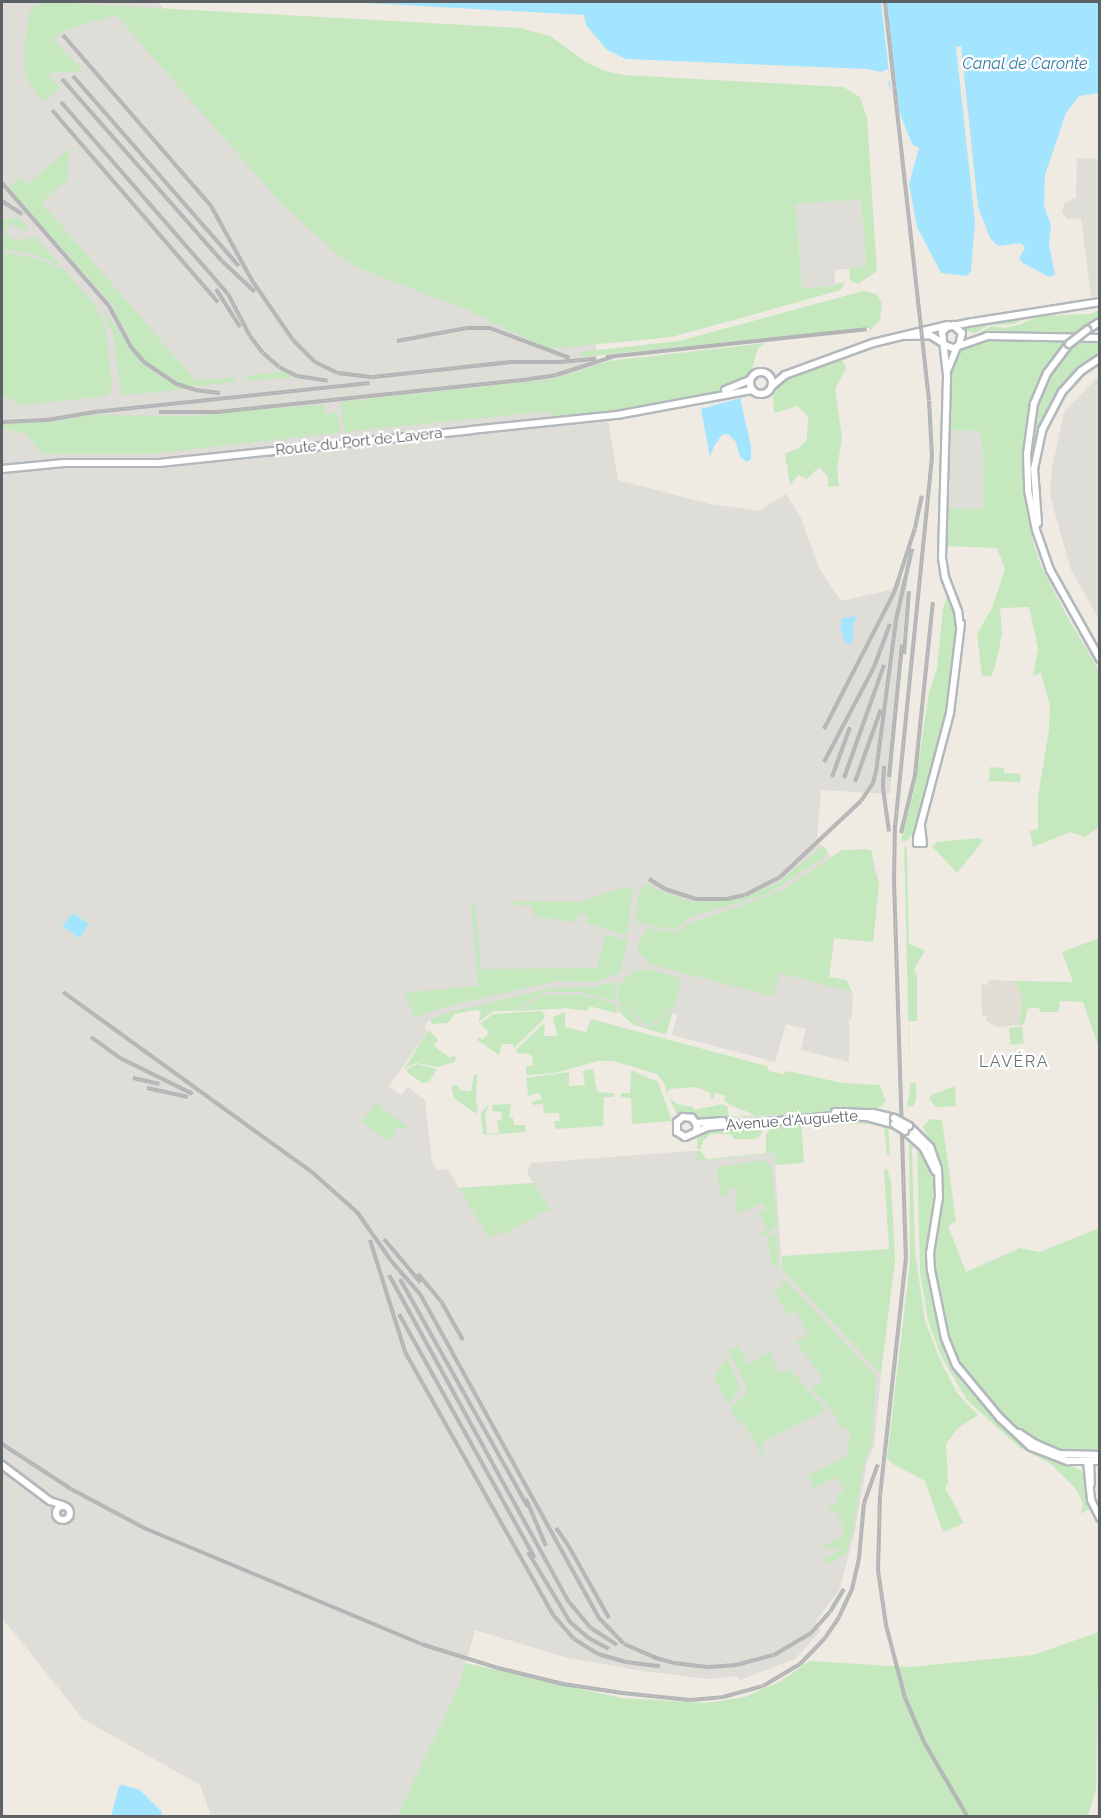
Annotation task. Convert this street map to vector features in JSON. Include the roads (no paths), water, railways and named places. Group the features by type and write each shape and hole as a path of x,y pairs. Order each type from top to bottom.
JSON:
{"street":[{"path":"811,365 769,375 757,372 750,380 752,390 764,394 785,375 890,338 952,325 1100,302"},
{"path":"1100,322 1069,344 1055,360 1041,385 1034,403 1027,454 1029,496 1041,547 1062,595 1100,659"},
{"path":"920,838 921,824 950,713 960,627 961,605 948,575 943,550 947,375 942,332 952,325"},
{"path":"947,375 962,333 952,325"},
{"path":"890,338 926,334 944,344 958,346 987,336 1100,338"},
{"path":"1041,547 1033,480 1040,436 1048,415 1062,392 1081,371 1100,358"},
{"path":"769,375 772,386"},
{"name":"Route du Port de Lavera","path":"714,395 750,380"},
{"name":"Route du Port de Lavera","path":"2,470 64,463 159,463 617,415 714,395 752,390"},
{"name":"Avenue d'Auguette","path":"696,1123 844,1112 873,1113 911,1130 929,1156 939,1183"},
{"name":"Avenue d'Auguette","path":"696,1131 707,1127 836,1116 894,1121"},
{"path":"686,1117 696,1123 696,1131 685,1137 677,1132 676,1126 680,1119 686,1117"},
{"path":"911,1130 932,1151 939,1183 930,1263 945,1338 952,1358 963,1375 1000,1418 1031,1447 1068,1461 1089,1475"},
{"path":"1000,1418 1025,1438 1048,1450 1100,1464 1089,1475"},
{"path":"1068,1461 1089,1461 1100,1455"},
{"path":"1089,1461 1090,1490 1100,1518"},
{"path":"2,1465 50,1501 70,1510 69,1517 60,1520 50,1501"},
{"path":"56,1512 62,1505"}],"water":[{"name":"Canal de Caronte","path":"349,2 1099,2 1099,93 1079,96 1066,113 1045,175 1044,206 1051,225 1049,245 1055,275 1049,277 1023,263 1019,258 1025,248 1021,243 998,246 990,238 978,207 961,46 956,47 975,222 971,271 967,276 941,273 917,227 909,184 919,148 912,144 888,83 892,76 887,69 881,72 867,69 626,59 607,50 586,25 584,15"},
{"path":"740,398 751,446 751,459 747,462 740,457 736,442 728,434 722,435 710,457 701,409"},
{"path":"857,616 850,645 845,642 840,627 842,618"},
{"path":"73,913 89,924 79,938 62,926"},
{"path":"119,1786 140,1790 161,1811 162,1816 111,1816"}],"railway":[{"path":"885,2 929,401 932,457 895,825 894,880 906,1257 880,1495 878,1570 886,1625 905,1698 924,1742 967,1816"},
{"path":"63,35 211,206 253,282 293,340 315,362 338,373 373,377 511,362 596,359"},
{"path":"73,76 239,266"},
{"path":"62,79 222,261 255,292"},
{"path":"61,102 228,294 250,336 263,353 279,367 297,376 328,381"},
{"path":"52,110 218,302"},
{"path":"2,183 109,306 131,347 144,362 177,384 195,390 220,393"},
{"path":"2,201 22,214"},
{"path":"216,289 240,327"},
{"path":"397,341 467,328 490,328 570,358"},
{"path":"606,357 867,329"},
{"path":"159,412 217,412 529,379 556,375 612,357"},
{"path":"2,422 47,420 94,412 369,383"},
{"path":"824,729 894,593 915,528 922,496"},
{"path":"649,879 665,889 696,899 727,899 745,895 780,877 861,801 873,783 876,772 896,620 912,549"},
{"path":"904,654 909,591"},
{"path":"901,833 915,775 933,602"},
{"path":"824,762 874,667 890,624"},
{"path":"889,777 902,645"},
{"path":"844,778 884,665"},
{"path":"855,782 881,709"},
{"path":"832,777 850,727"},
{"path":"884,766 883,788 889,832"},
{"path":"63,992 313,1173 357,1212 392,1262 420,1294 598,1617 624,1644 661,1660"},
{"path":"91,1037 120,1058 193,1094"},
{"path":"133,1078 159,1084"},
{"path":"147,1088 188,1097"},
{"path":"384,1239 421,1283"},
{"path":"370,1240 405,1352 554,1616 574,1639 598,1654 626,1662 660,1666"},
{"path":"418,1274 441,1301 463,1340"},
{"path":"389,1275 569,1602 591,1628 617,1645"},
{"path":"400,1279 528,1507"},
{"path":"399,1314 535,1558"},
{"path":"2,1444 71,1489 144,1528 421,1644 498,1668 563,1684 690,1700 723,1697 763,1686 800,1664 825,1638 839,1617 852,1589 859,1558 864,1503 878,1464"},
{"path":"526,1499 546,1546"},
{"path":"556,1528 609,1618"},
{"path":"528,1552 570,1622 587,1637 609,1649"},
{"path":"653,1657 674,1663 709,1667 736,1665 774,1655 811,1633 830,1612 844,1589"}],"district":[{"name":"LAVÉRA","path":"1014,1062"}]}
